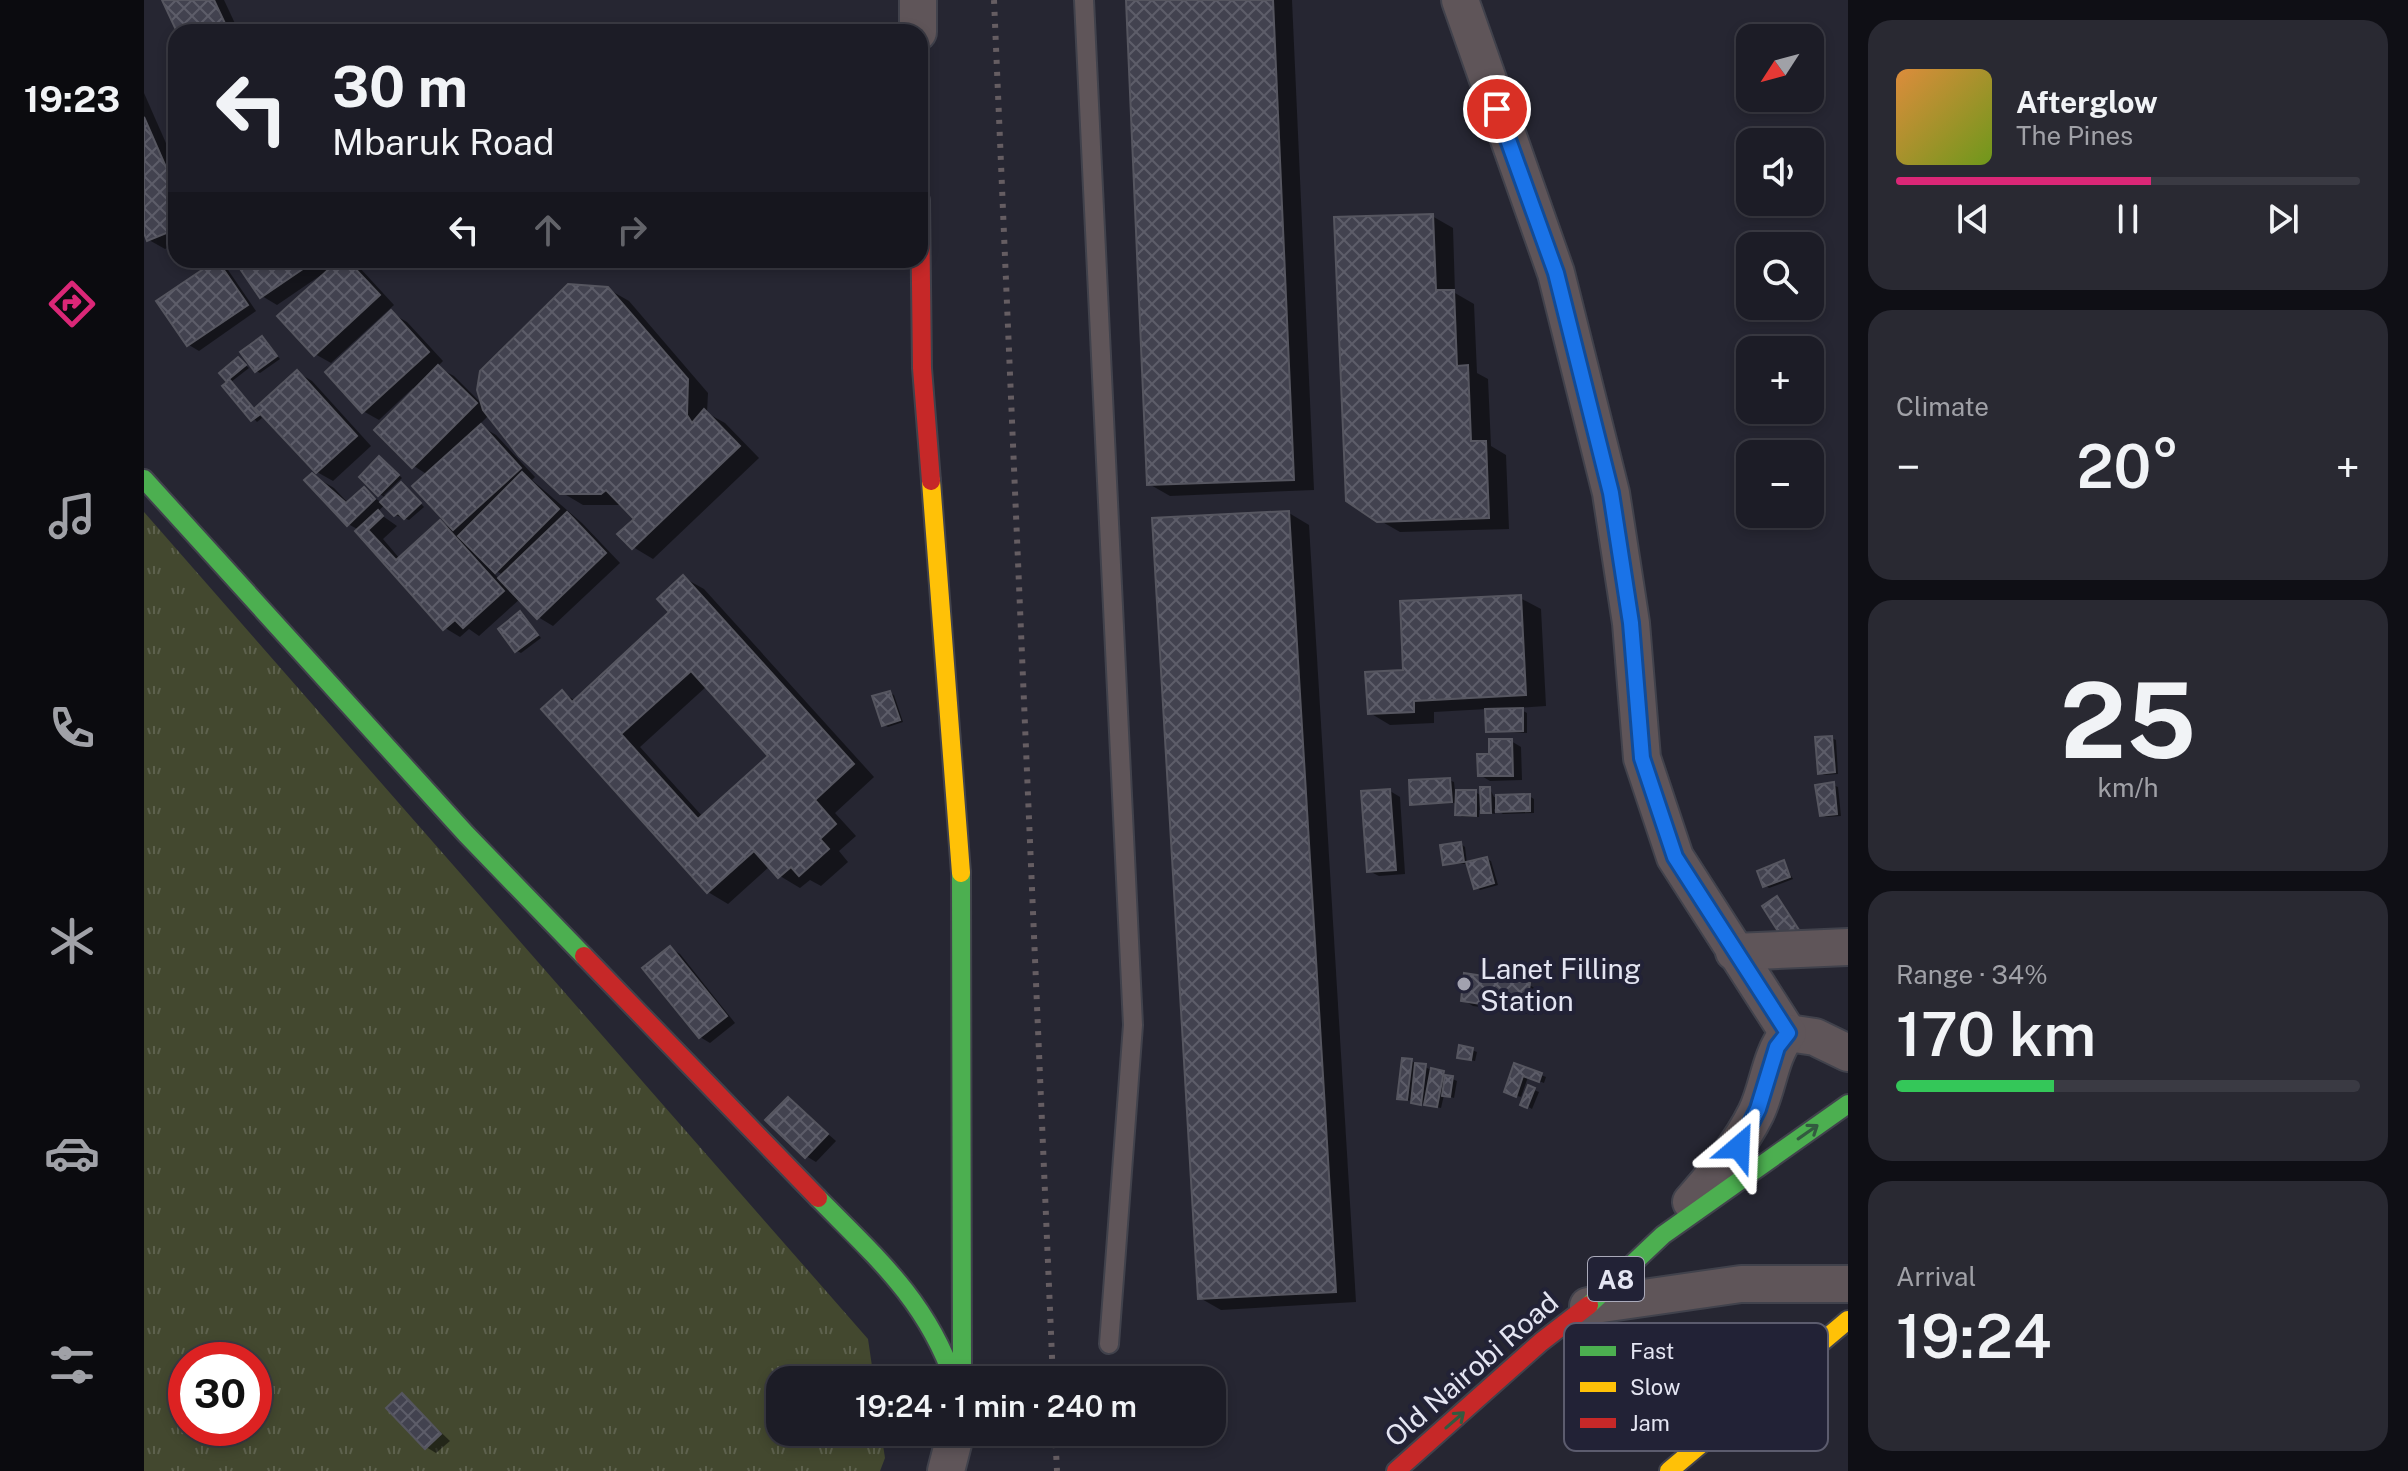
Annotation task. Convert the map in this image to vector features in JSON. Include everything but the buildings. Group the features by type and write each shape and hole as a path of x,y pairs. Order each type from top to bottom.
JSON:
{"main road":[{"path":"921,268 922,368 962,887 962,1366"},
{"path":"144,479 466,834 900,1282 940,1340 949,1366"},
{"name":"Old Nairobi Road","path":"1566,1323 1663,1235 1848,1104"},
{"path":"1828,1337 1848,1320"},
{"name":"Old Nairobi Road","path":"1396,1471 1564,1324"},
{"path":"1669,1471 1693,1451"}],"street":[{"path":"918,0 918,24"},
{"path":"1460,0 1556,273 1611,493 1631,623 1642,758 1675,857 1788,1033 1815,1037 1848,1053"},
{"path":"1734,952 1848,947"},
{"path":"1663,1235 1739,1147 1758,1109 1777,1047 1788,1033"},
{"path":"1588,1306 1741,1284 1848,1284"},
{"path":"946,1471 952,1446"}],"lane":[{"path":"1084,0 1133,1025 1109,1344"}],"green space":[{"path":"144,512 868,1339 872,1366 766,1366 766,1446 883,1446 885,1458 880,1471 144,1471"}],"railway":[{"path":"994,0 1052,1366"},
{"path":"1056,1446 1057,1471"}],"traffic: fast":[{"path":"144,479 466,834 584,956"},
{"path":"961,873 962,1366"},
{"path":"1589,1305 1663,1235 1848,1104"},
{"path":"818,1198 897,1281 929,1326 948,1366"}],"traffic: slow":[{"path":"931,481 961,873"},
{"path":"1828,1337 1848,1320"},
{"path":"1669,1471 1693,1451"}],"traffic: jam":[{"path":"921,268 922,368 931,481"},
{"path":"584,956 818,1198"},
{"path":"1566,1323 1589,1305"},
{"path":"1396,1471 1564,1324"}],"place":[{"name":"Lanet Filling Station","path":"1464,984"}],"route":[{"path":"1497,109 1556,273 1611,493 1631,623 1642,758 1675,857 1788,1033 1777,1047 1758,1109 1739,1147"}]}
